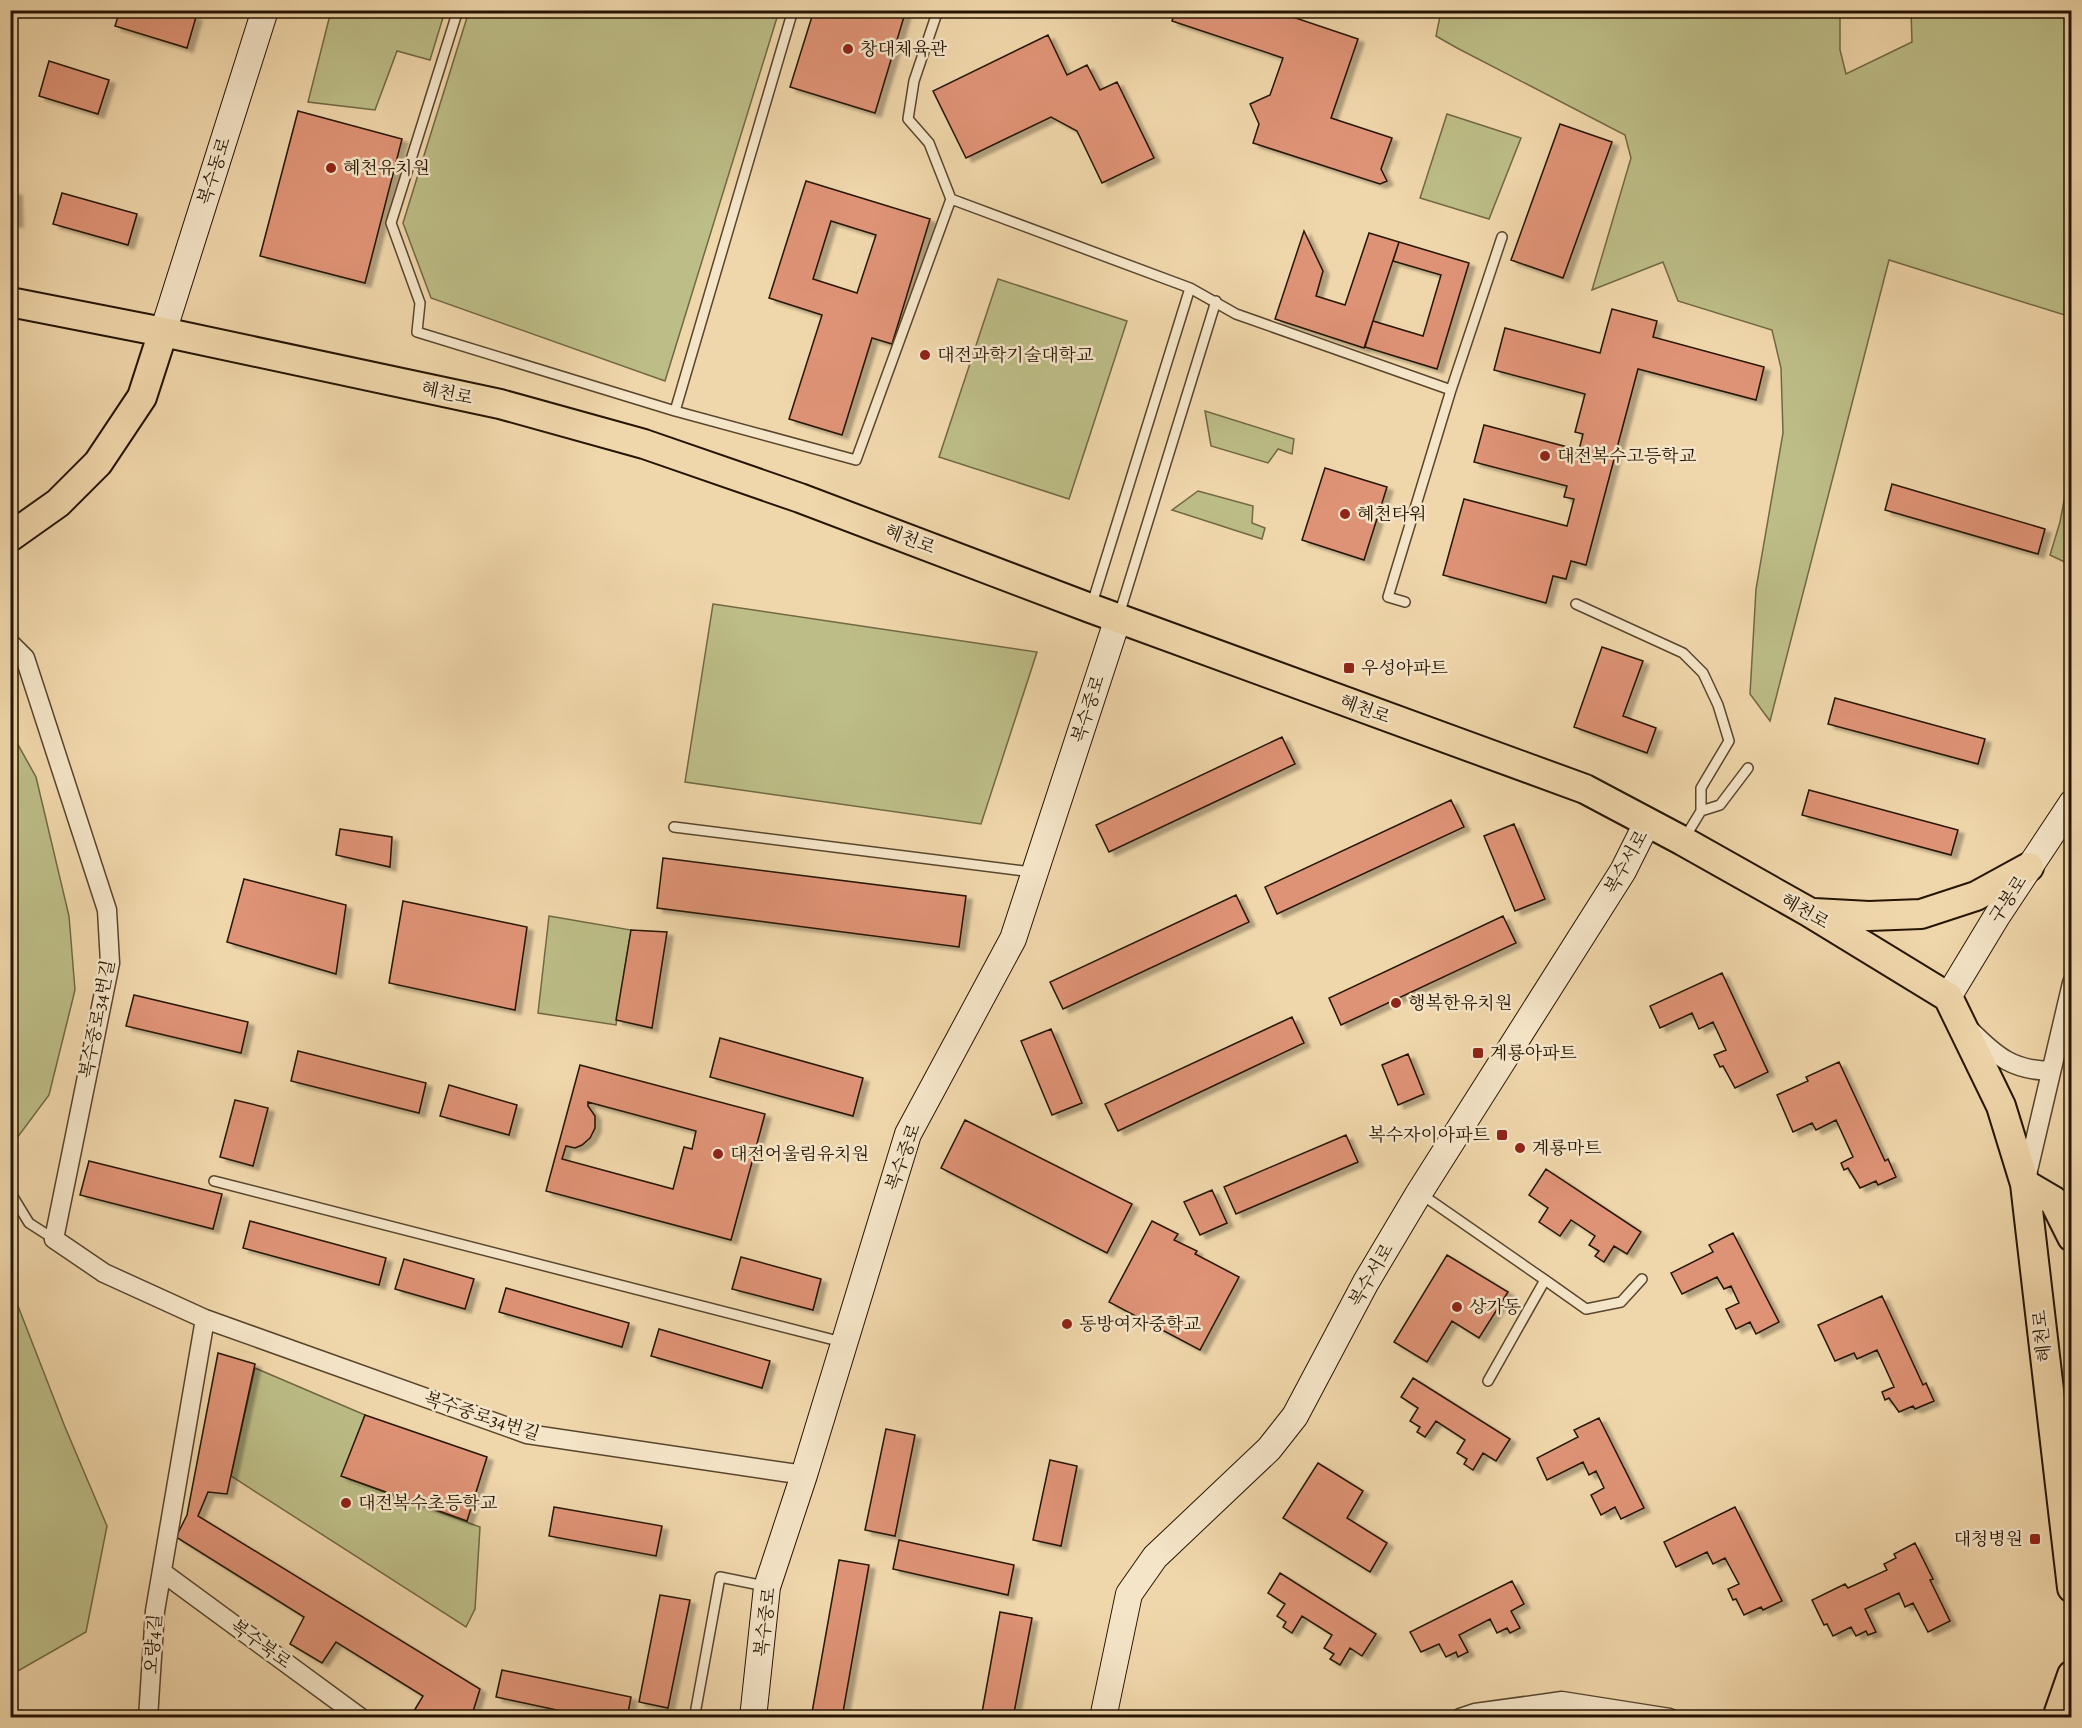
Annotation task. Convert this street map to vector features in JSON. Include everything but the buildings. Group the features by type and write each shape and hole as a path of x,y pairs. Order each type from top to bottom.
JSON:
{"main road":[{"name":"혜천로","path":"10,302 163,332 500,404 644,444 800,498 1090,608 1585,789 1809,912 1955,1010 2001,1106 2025,1184 2072,1588"},
{"path":"10,537 58,503 98,463 142,397 163,332"},
{"path":"1809,912 1869,916 1922,914 1976,896 2029,867"},
{"path":"2025,1184 2054,1201 2072,1237"},
{"path":"2057,1718 2072,1675"}],"street":[{"name":"복수동로","path":"163,332 265,10"},
{"name":"복수중로","path":"753,1718 767,1587 804,1475 908,1134 1013,939 1118,618"},
{"name":"복수중로34번길","path":"10,643 25,658 107,910 110,963 54,1239 104,1273 205,1319 527,1434 804,1475"},
{"name":"구봉로","path":"1955,1010 1996,916 2072,803"},
{"name":"복수서로","path":"1105,1712 1129,1594 1155,1557 1269,1449 1295,1416 1366,1282 1419,1193 1623,871 1647,823"},
{"path":"2025,1184 2072,983"},
{"path":"1955,1010 1983,1044 2008,1063 2030,1071 2050,1071"},
{"path":"162,1572 205,1319"},
{"name":"오량4길","path":"148,1718 154,1611 162,1572"},
{"name":"복수북로","path":"162,1572 361,1718"},
{"path":"1460,1718 1475,1713 1562,1701 1670,1718"}],"lane":[{"path":"458,10 391,223 420,303 417,332 675,411 855,460 951,199 929,143 908,119 914,81 938,10"},
{"path":"675,411 793,10"},
{"path":"951,199 1190,288 1236,314 1451,390"},
{"path":"1405,602 1388,597 1451,390 1502,237"},
{"path":"1090,608 1190,288"},
{"path":"1118,618 1216,301"},
{"path":"1576,604 1683,653 1703,673 1718,705 1729,741 1701,788 1701,811 1683,841"},
{"path":"1701,811 1720,805 1748,768"},
{"path":"674,827 1034,873"},
{"path":"214,1181 843,1342"},
{"path":"10,1192 29,1223 54,1239"},
{"path":"1419,1193 1586,1309 1621,1302 1642,1279"},
{"path":"1488,1381 1545,1280"},
{"path":"695,1714 720,1577 767,1587"}],"green space":[{"path":"331,10 445,11 430,60 397,51 375,110 308,102"},
{"path":"469,11 779,11 665,381 431,298 403,223"},
{"path":"1441,11 1840,11 1840,50 1846,74 1912,42 1911,11 2071,11 2071,317 1889,260 1770,721 1750,694 1756,589 1783,433 1781,368 1772,330 1678,301 1663,262 1592,290 1631,158 1625,135 1436,36"},
{"path":"1447,114 1521,138 1489,219 1420,198"},
{"path":"998,279 1127,321 1069,499 939,457"},
{"path":"1205,411 1294,439 1292,454 1278,449 1268,463 1211,446"},
{"path":"2071,464 2071,565 2050,555 2060,522"},
{"path":"1198,491 1253,506 1252,523 1265,528 1262,539 1172,510"},
{"path":"713,604 1037,652 981,824 685,782"},
{"path":"11,732 36,777 69,916 75,990 49,1095 11,1146"},
{"path":"549,916 631,930 616,1025 538,1013"},
{"path":"11,1288 65,1427 107,1526 86,1632 11,1675"},
{"path":"255,1368 365,1415 344,1477 480,1527 475,1609 466,1627 231,1476"}],"place":[{"name":"창대체육관","path":"848,49"},
{"name":"혜천유치원","path":"331,168"},
{"name":"대전과학기술대학교","path":"925,355"},
{"name":"대전복수고등학교","path":"1545,456"},
{"name":"혜천타워","path":"1345,514"},
{"name":"우성아파트","path":"1349,668"},
{"name":"행복한유치원","path":"1396,1003"},
{"name":"계룡아파트","path":"1478,1053"},
{"name":"복수자이아파트","path":"1502,1135"},
{"name":"계룡마트","path":"1520,1148"},
{"name":"대전어울림유치원","path":"718,1154"},
{"name":"상가동","path":"1457,1307"},
{"name":"동방여자중학교","path":"1067,1324"},
{"name":"대전복수초등학교","path":"346,1503"},
{"name":"대청병원","path":"2035,1539"}]}
